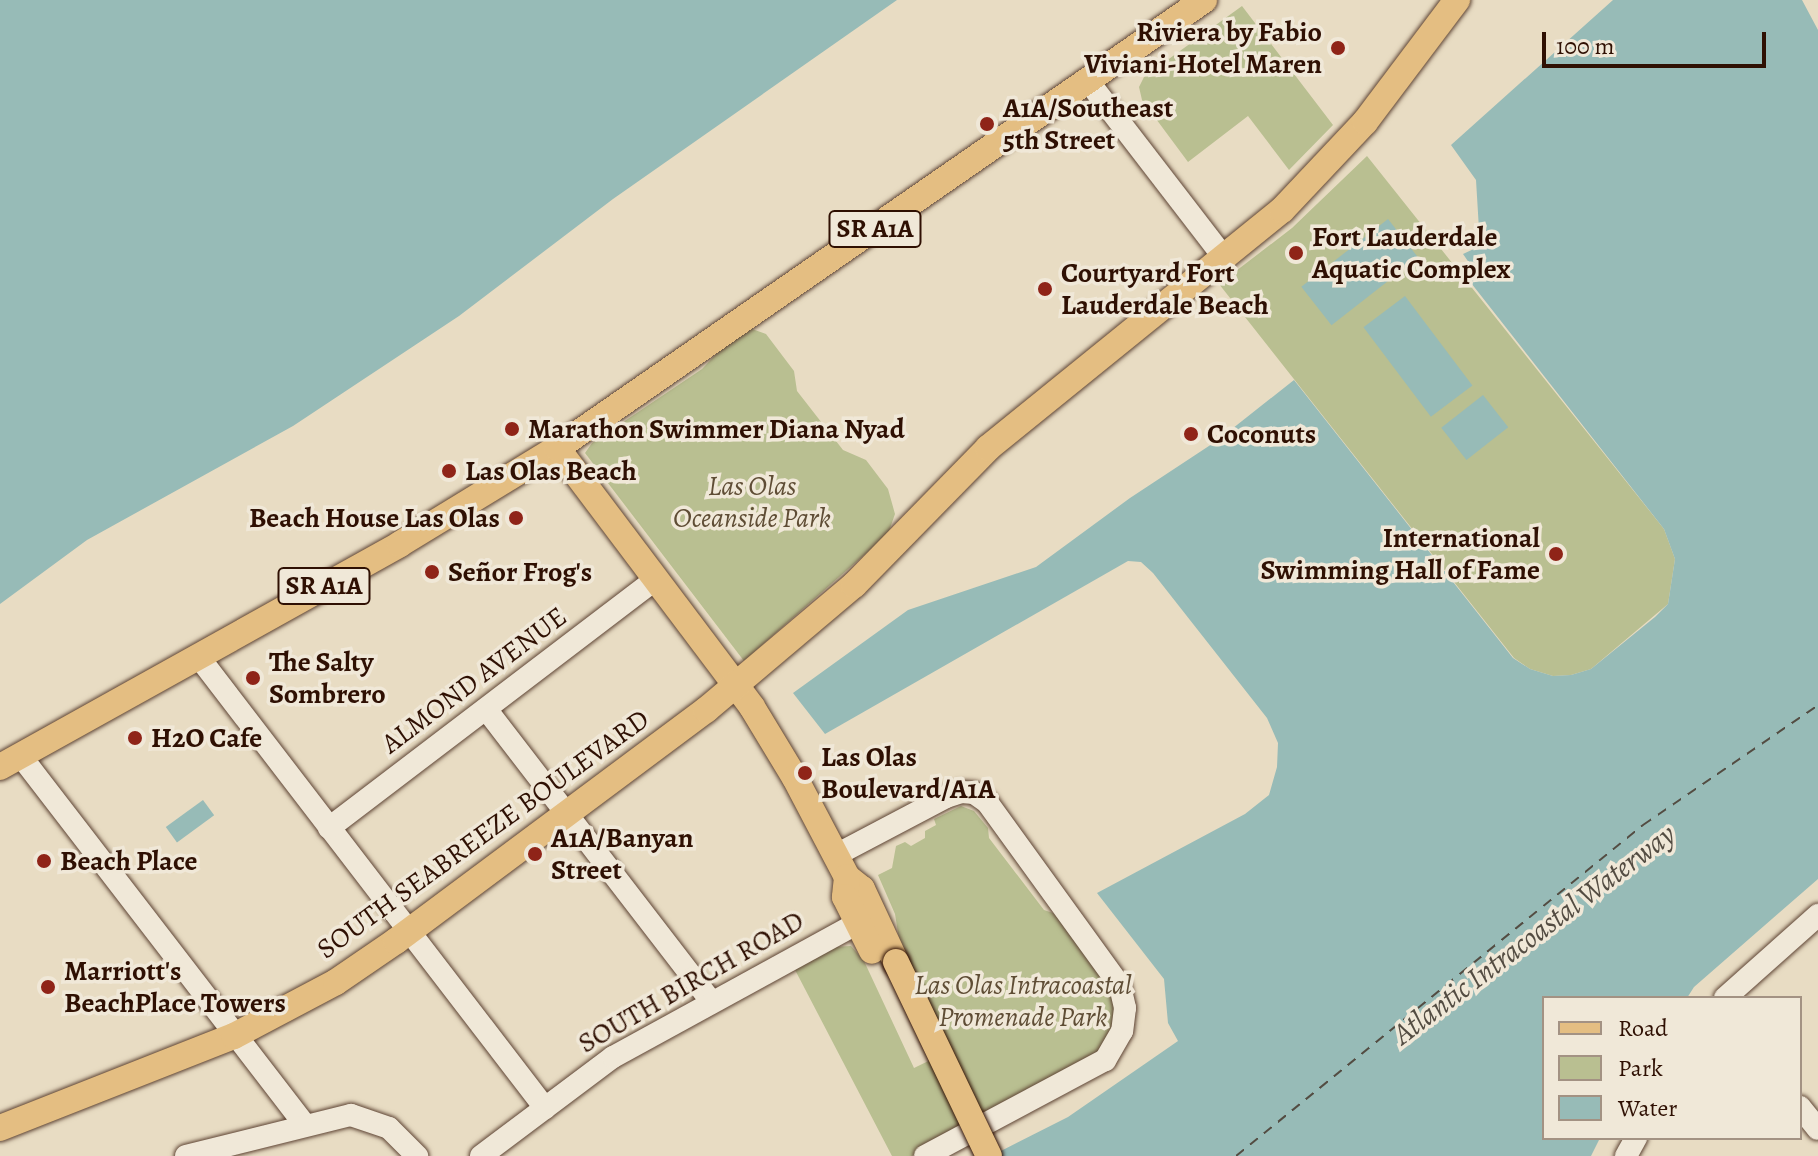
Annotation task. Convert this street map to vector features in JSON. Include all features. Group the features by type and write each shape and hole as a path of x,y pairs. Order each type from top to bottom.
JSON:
{"main road":[{"name":"SR A1A","path":"10,761 400,544 557,448 1204,0"},
{"name":"SOUTH SEABREEZE BOULEVARD","path":"0,1128 234,1036 336,982 409,932 736,686 854,585 988,448 1282,210 1329,163 1381,103 1457,0"},
{"path":"557,448 736,686 789,768 841,866 862,889 888,965 971,1156"},
{"path":"841,866 845,897 858,923 888,965 989,1156"}],"street":[{"path":"1088,81 1225,259"},
{"name":"ALMOND AVENUE","path":"329,828 656,579"},
{"path":"198,656 545,1108"},
{"path":"486,709 711,1001"},
{"path":"10,761 304,1124"},
{"path":"841,866 946,797 961,792 974,793 987,802 1120,986 1124,1020 1117,1042 1105,1060 925,1156"},
{"path":"1727,996 1818,915"},
{"name":"SOUTH BIRCH ROAD","path":"481,1156 613,1057 858,923"},
{"path":"1802,1109 1818,1129"},
{"path":"186,1156 304,1124 351,1115 389,1128 417,1156"}],"green space":[{"path":"1242,6 1333,125 1289,170 1248,116 1188,162 1142,100 1139,87 1144,77"},
{"path":"1367,156 1664,529 1675,559 1668,604 1591,669 1553,676 1530,669 1514,658 1219,284 1292,228"},
{"name":"Las Olas Oceanside Park","path":"752,329 766,334 794,371 797,391 843,450 866,460 888,489 895,514 889,531 872,548 744,661 585,453 592,443 702,369 723,347"},
{"name":"Las Olas Intracoastal Promenade Park","path":"961,806 974,811 988,828 989,838 1044,910 1053,913 1104,969 1119,1008 1107,1044 1086,1063 912,1156 892,1156 793,966 833,947 851,946 864,961 914,1068 951,1050 899,939 895,914 878,875 892,868 896,846 905,842 911,846 925,838 925,831 936,825 934,819"}],"water":[{"path":"0,0 897,0 613,199 459,316 293,426 87,540 0,604"},
{"name":"Atlantic Intracoastal Waterway","path":"1613,0 1802,0 1818,30 1818,879 1694,987 1688,996 1542,996 1542,1140 1599,1140 1591,1156 991,1156 1068,1117 1178,1041 1168,1023 1164,979 1097,893 1245,814 1269,795 1277,767 1278,743 1267,718 1153,573 1141,562 1128,561 825,734 793,693 908,610 1036,567 1130,498 1218,440 1294,380 1513,658 1530,669 1553,676 1591,669 1668,604 1675,559 1664,529 1464,274 1472,267 1463,254 1480,246 1476,180 1451,145"},
{"path":"1388,219 1418,258 1331,325 1301,287"},
{"path":"1405,296 1472,385 1431,417 1363,327"},
{"path":"1483,395 1508,427 1466,460 1441,428"},
{"path":"203,800 214,815 177,842 166,827"}],"ferry route":[{"path":"1236,1156 1643,825 1818,705"}],"place":[{"name":"Riviera by Fabio Viviani-Hotel Maren","path":"1338,48"},
{"name":"A1A/Southeast 5th Street","path":"987,124"},
{"name":"Fort Lauderdale Aquatic Complex","path":"1296,253"},
{"name":"Courtyard Fort Lauderdale Beach","path":"1045,289"},
{"name":"Marathon Swimmer Diana Nyad","path":"512,429"},
{"name":"Coconuts","path":"1191,434"},
{"name":"Las Olas Beach","path":"449,471"},
{"name":"Beach House Las Olas","path":"516,518"},
{"name":"International Swimming Hall of Fame","path":"1556,554"},
{"name":"Señor Frog's","path":"432,572"},
{"name":"The Salty Sombrero","path":"253,678"},
{"name":"H2O Cafe","path":"135,738"},
{"name":"Las Olas Boulevard/A1A","path":"805,773"},
{"name":"A1A/Banyan Street","path":"535,854"},
{"name":"Beach Place","path":"44,861"},
{"name":"Marriott's BeachPlace Towers","path":"48,987"}]}
